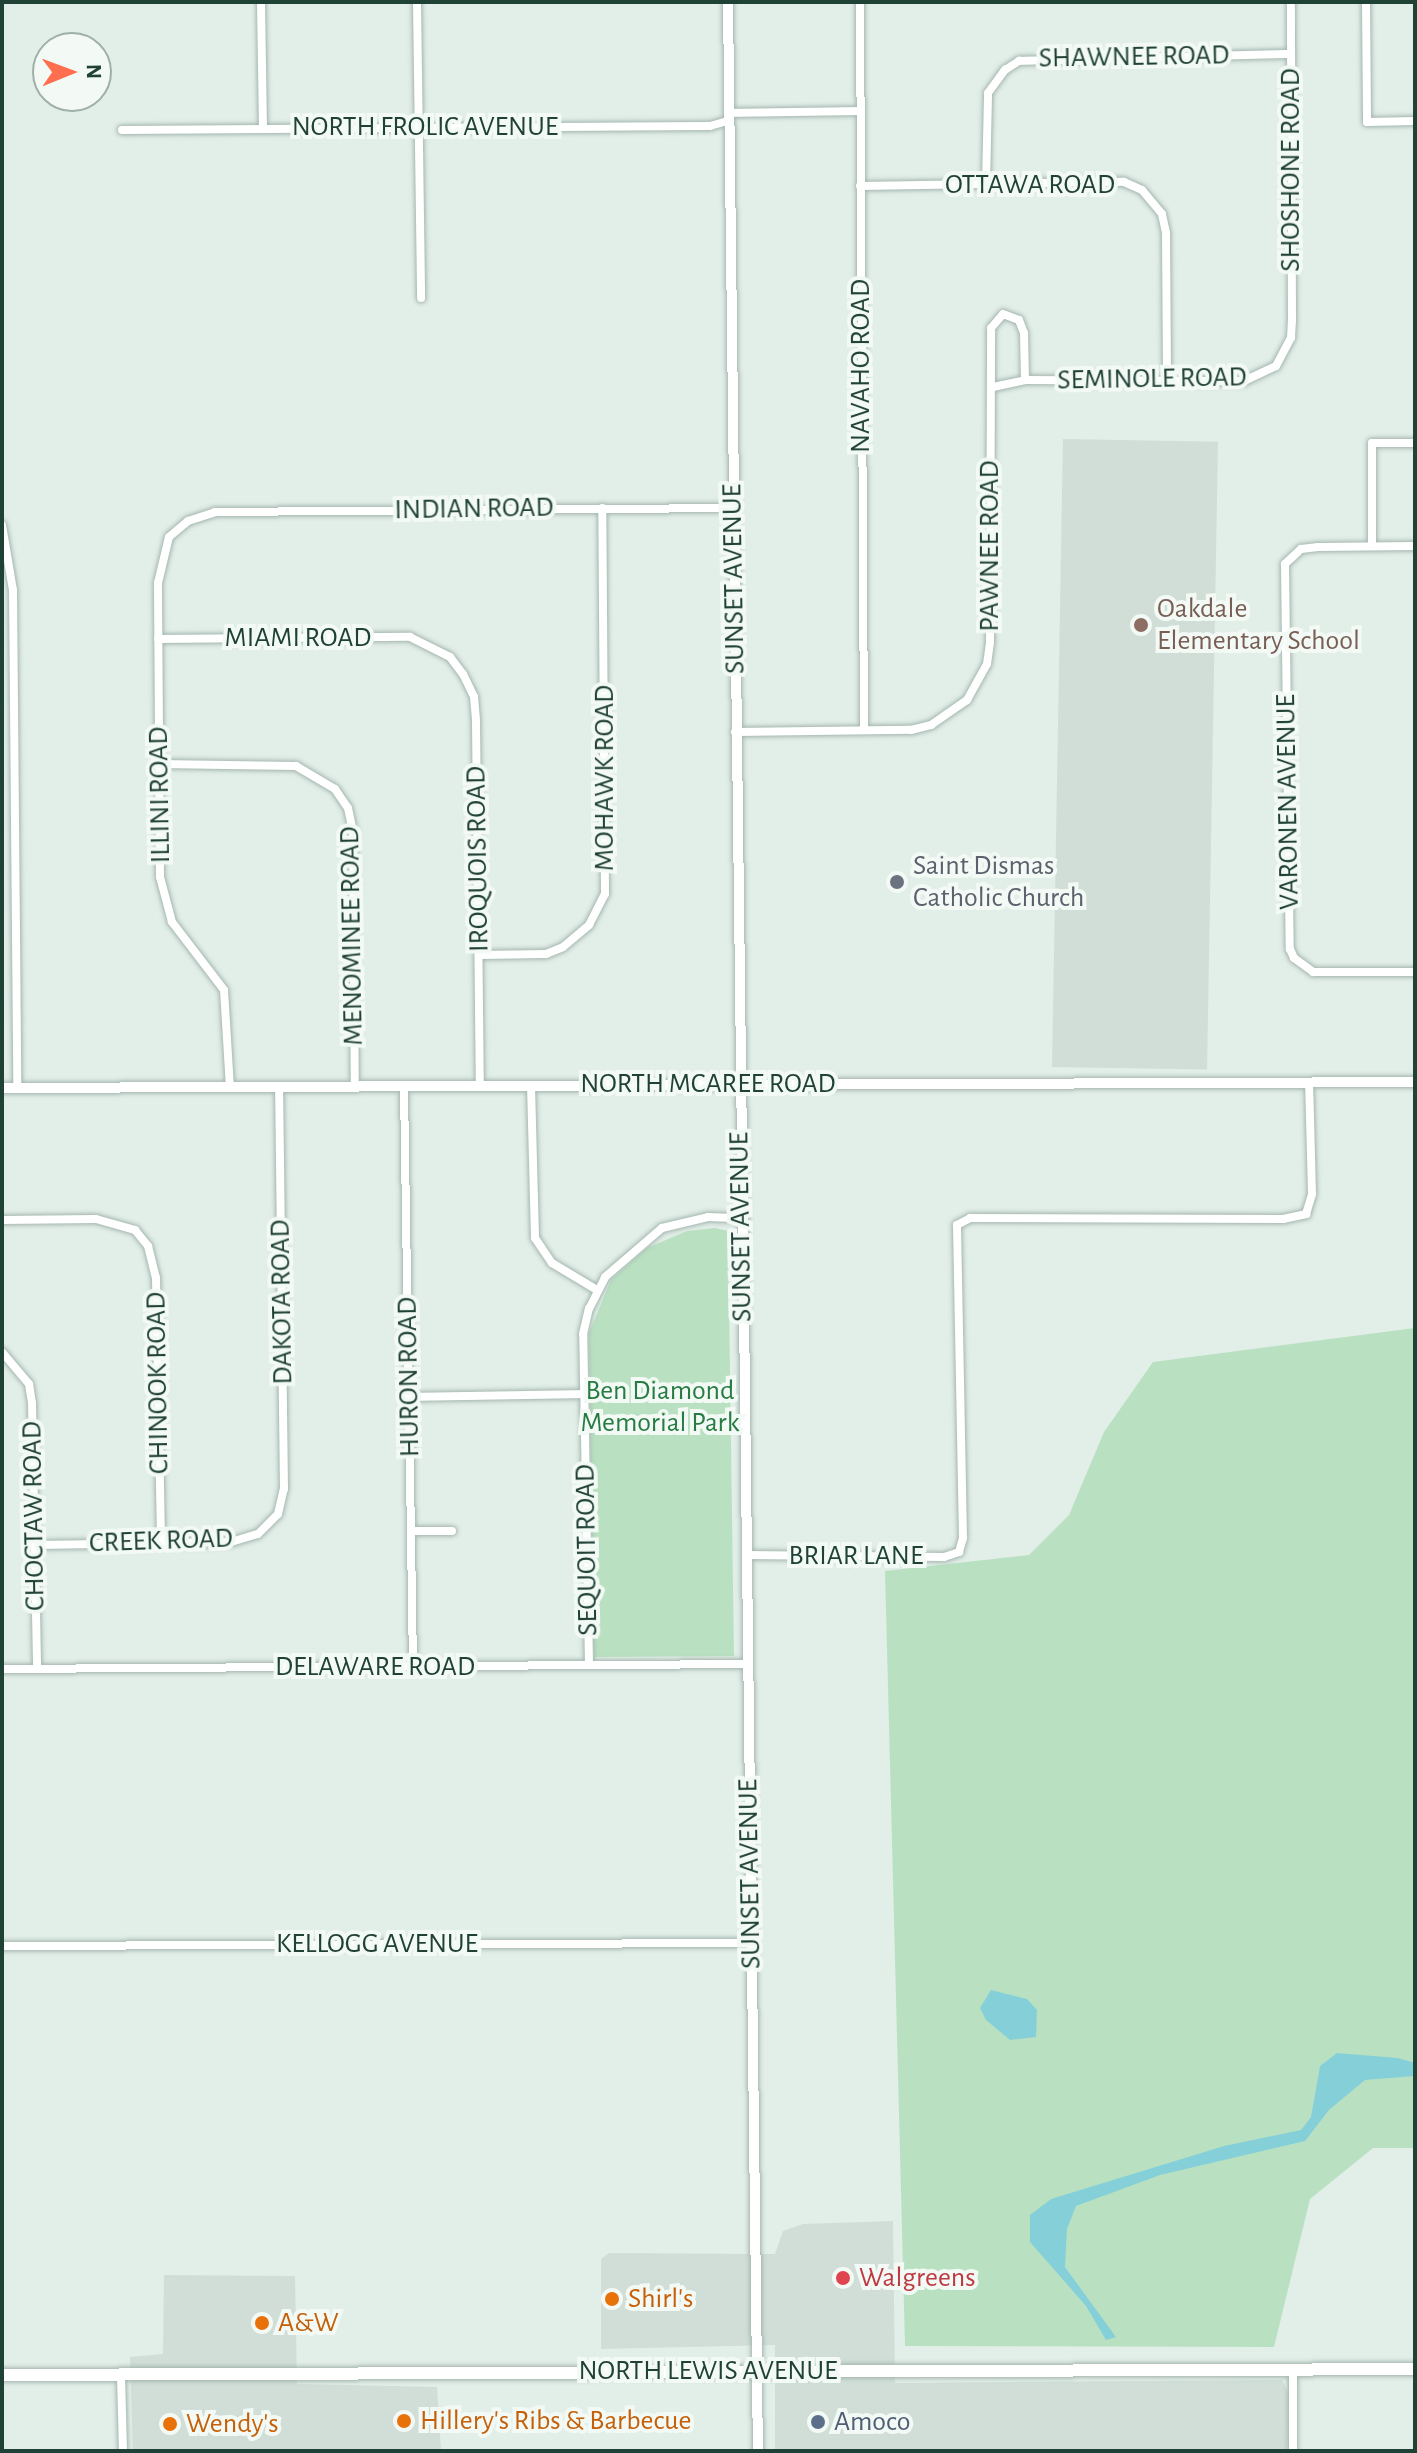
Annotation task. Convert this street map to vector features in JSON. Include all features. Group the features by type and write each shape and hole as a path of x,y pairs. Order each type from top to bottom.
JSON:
{"main road":[{"name":"NORTH LEWIS AVENUE","path":"2,2375 1415,2369"}],"street":[{"path":"261,2 263,127"},
{"path":"417,2 421,298"},
{"name":"SUNSET AVENUE","path":"728,2 758,2451"},
{"name":"NAVAHO ROAD","path":"860,2 864,730"},
{"name":"SHOSHONE ROAD","path":"1291,2 1291,338"},
{"path":"1366,2 1367,122 1415,121"},
{"name":"SHAWNEE ROAD","path":"986,184 988,93 994,81 1019,61 1291,54"},
{"name":"NORTH FROLIC AVENUE","path":"122,130 710,126 728,117 859,111"},
{"name":"OTTAWA ROAD","path":"860,186 1124,182 1154,200 1166,233 1167,382"},
{"name":"PAWNEE ROAD","path":"864,730 931,725 967,700 987,664 990,642 991,328 1003,314 1019,320 1024,333 1025,380"},
{"name":"SEMINOLE ROAD","path":"993,387 1025,380 1167,382 1261,377 1276,366 1291,338"},
{"path":"1372,546 1372,443 1415,443"},
{"name":"MOHAWK ROAD","path":"479,955 546,954 563,947 589,925 605,894 602,508"},
{"name":"INDIAN ROAD","path":"215,512 733,508"},
{"name":"ILLINI ROAD","path":"215,512 188,521 163,548 158,639 159,764 163,898 172,922 224,990 230,1088"},
{"path":"2,525 13,590 17,1088"},
{"name":"VARONEN AVENUE","path":"1415,546 1301,549 1285,564 1290,949 1294,958 1313,972 1415,972"},
{"name":"MIAMI ROAD","path":"158,639 410,637 436,648"},
{"name":"IROQUOIS ROAD","path":"436,648 463,674 474,697 480,1086"},
{"path":"735,732 864,730"},
{"name":"MENOMINEE ROAD","path":"159,764 296,766 335,789 353,831 355,1087"},
{"name":"BRIAR LANE","path":"746,1555 944,1557 962,1547 957,1225 970,1218 1297,1218 1311,1205 1309,1082"},
{"name":"NORTH MCAREE ROAD","path":"2,1088 1415,1082"},
{"path":"531,1085 535,1238 552,1263 597,1290 623,1258 662,1228 708,1217 741,1218"},
{"name":"HURON ROAD","path":"404,1087 413,1666"},
{"name":"DAKOTA ROAD","path":"278,1514 284,1489 279,1088"},
{"name":"CHINOOK ROAD","path":"2,1220 96,1219 135,1230 148,1246 155,1269 161,1543"},
{"name":"SEQUOIT ROAD","path":"589,1665 583,1334 597,1290"},
{"name":"CHOCTAW ROAD","path":"2,1352 19,1367 32,1403 37,1669"},
{"path":"409,1397 584,1394"},
{"name":"CREEK ROAD","path":"35,1545 245,1539 278,1514"},
{"path":"412,1531 452,1531"},
{"name":"DELAWARE ROAD","path":"2,1669 747,1664"},
{"name":"KELLOGG AVENUE","path":"2,1946 751,1943"},
{"path":"1293,2370 1293,2451"},
{"path":"121,2375 123,2451"}],"shaded area":[{"name":"Oakdale Elementary School","path":"1063,439 1218,442 1207,1070 1052,1067"},
{"path":"893,2221 895,2383 1282,2380 1289,2394 1287,2451 775,2451 775,2345 601,2349 601,2259 609,2253 775,2254 783,2231 803,2224"},
{"path":"164,2275 295,2276 297,2384 437,2387 441,2451 133,2451 130,2357 163,2354"}],"green space":[{"name":"Ben Diamond Memorial Park","path":"715,1228 728,1231 734,1656 594,1657 589,1333 611,1280 647,1248 687,1231"},
{"path":"1415,1328 1415,2148 1373,2148 1310,2199 1274,2347 905,2346 885,1571 1029,1555 1069,1515 1104,1432 1153,1362"}],"water":[{"path":"991,1990 1027,1999 1037,2010 1036,2037 1010,2040 986,2020 980,2008"},
{"path":"1337,2053 1398,2058 1415,2063 1415,2076 1365,2080 1329,2110 1305,2141 1160,2175 1076,2206 1067,2229 1065,2267 1116,2337 1106,2340 1086,2306 1030,2242 1030,2215 1051,2199 1224,2146 1301,2130 1311,2117 1320,2066"}],"place":[{"name":"Oakdale Elementary School","path":"1141,625"},
{"name":"Saint Dismas Catholic Church","path":"897,882"},
{"name":"Walgreens","path":"843,2278"},
{"name":"Shirl's","path":"612,2299"},
{"name":"A&W","path":"262,2323"},
{"name":"Hillery's Ribs & Barbecue","path":"404,2421"},
{"name":"Amoco","path":"818,2422"},
{"name":"Wendy's","path":"170,2424"}]}
